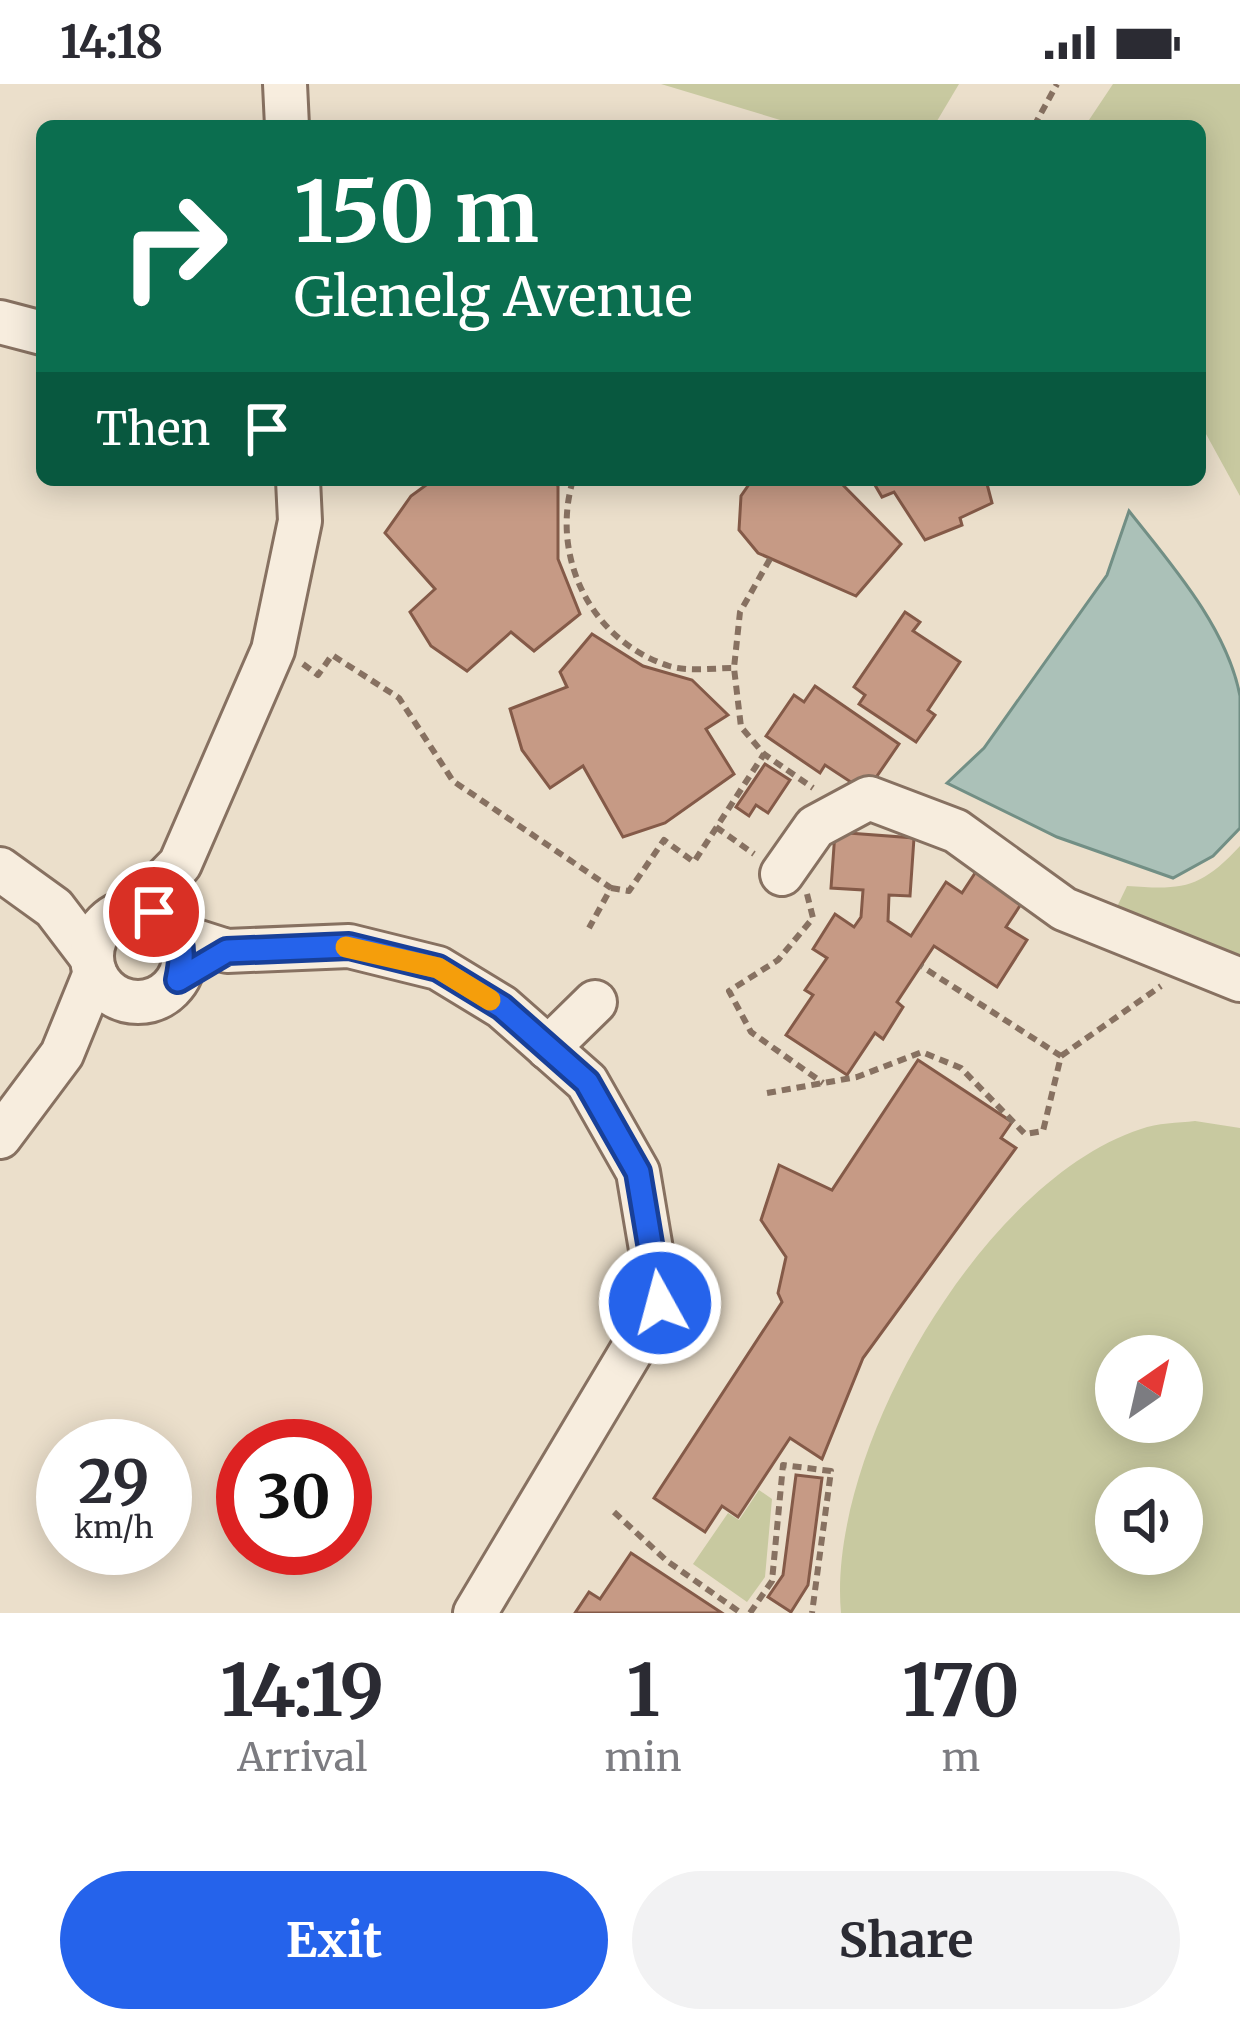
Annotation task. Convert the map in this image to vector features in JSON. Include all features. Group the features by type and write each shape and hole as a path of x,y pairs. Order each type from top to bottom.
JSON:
{"street":[{"path":"285,84 287,120"},
{"path":"0,322 36,331"},
{"path":"0,1138 62,1054 108,941 180,864 273,650 300,521 298,486"},
{"path":"782,874 815,827 869,798 956,831 1064,909 1191,965 1240,980"},
{"path":"178,980 184,953 178,933 180,864"},
{"path":"0,868 108,941"},
{"path":"108,941 154,912 178,933 227,951 349,946 438,968 502,1007 587,1082 638,1172 660,1303 475,1613"},
{"path":"108,941 107,990 134,1001"},
{"path":"62,1054 134,1001 163,995 178,980 227,951"},
{"path":"548,1048 595,1002"}],"path":[{"path":"1037,120 1057,84"},
{"path":"571,486 566,505 568,554 584,600 624,642 671,668 734,668"},
{"path":"770,559 740,612 734,668 741,728 764,754 846,810"},
{"path":"295,658 318,675 332,655 399,698 453,781 611,888 629,891 664,840 694,862 764,754"},
{"path":"716,827 806,891 813,918 778,959 729,991 751,1032 824,1083"},
{"path":"589,928 611,888"},
{"path":"921,965 1061,1056"},
{"path":"767,1093 857,1077 922,1052 961,1068 1025,1133 1043,1131 1061,1056 1191,965"},
{"path":"614,1512 667,1561 745,1613 772,1581 783,1465 830,1472 812,1613"}],"green space":[{"path":"661,84 959,84 938,120 780,120"},
{"path":"1113,84 1240,84 1240,496 1206,434 1206,120 1089,120"},
{"path":"1240,846 1240,957 1114,913 1127,886 1190,884"},
{"path":"1195,1121 1240,1128 1240,1613 841,1613 843,1548 859,1476 888,1402 926,1329 973,1262 1025,1203 1082,1158 1161,1124"},
{"path":"759,1490 772,1499 765,1577 747,1602 693,1564 728,1513 739,1520"}],"shaded area":[{"path":"1129,511 1210,621 1240,696 1240,828 1213,856 1173,878 1057,837 947,783 984,748 1107,575"}],"building":[{"path":"425,486 558,486 558,559 580,614 534,651 511,632 467,671 431,646 410,612 435,589 385,533 411,496"},
{"path":"748,486 844,486 901,544 856,596 758,553 739,530 741,496"},
{"path":"876,486 988,486 992,503 960,518 962,525 925,540 894,492 882,497"},
{"path":"905,612 920,622 913,631 960,662 928,710 935,715 916,742 859,704 865,695 854,687"},
{"path":"592,634 643,666 692,680 728,715 706,729 734,774 665,823 623,837 583,766 550,788 522,750 510,709 567,687 560,672"},
{"path":"815,686 899,744 866,792 825,765 820,773 766,736 794,695 804,702"},
{"path":"765,764 790,780 768,813 756,805 749,816 736,807"},
{"path":"835,832 914,838 910,896 889,895 888,921 911,936 946,882 962,893 977,870 1023,901 1006,927 1027,940 997,987 934,946 897,1002 903,1007 883,1039 875,1033 847,1075 786,1035 813,995 805,990 827,958 813,949 835,914 854,927 861,917 863,890 831,888"},
{"path":"918,1060 1012,1122 1001,1138 1016,1148 863,1358 822,1459 790,1438 738,1517 722,1506 705,1532 654,1498 782,1302 778,1293 786,1257 761,1220 779,1165 832,1190"},
{"path":"796,1475 822,1478 808,1585 791,1612 768,1597 783,1575"},
{"path":"631,1553 722,1613 575,1613 589,1592 600,1599"}],"slow traffic":[{"path":"346,947 438,968 490,1000"}],"route":[{"path":"154,912 180,936 184,953 178,980 227,951 349,946 438,968 502,1007 587,1082 638,1172 660,1303"}]}
